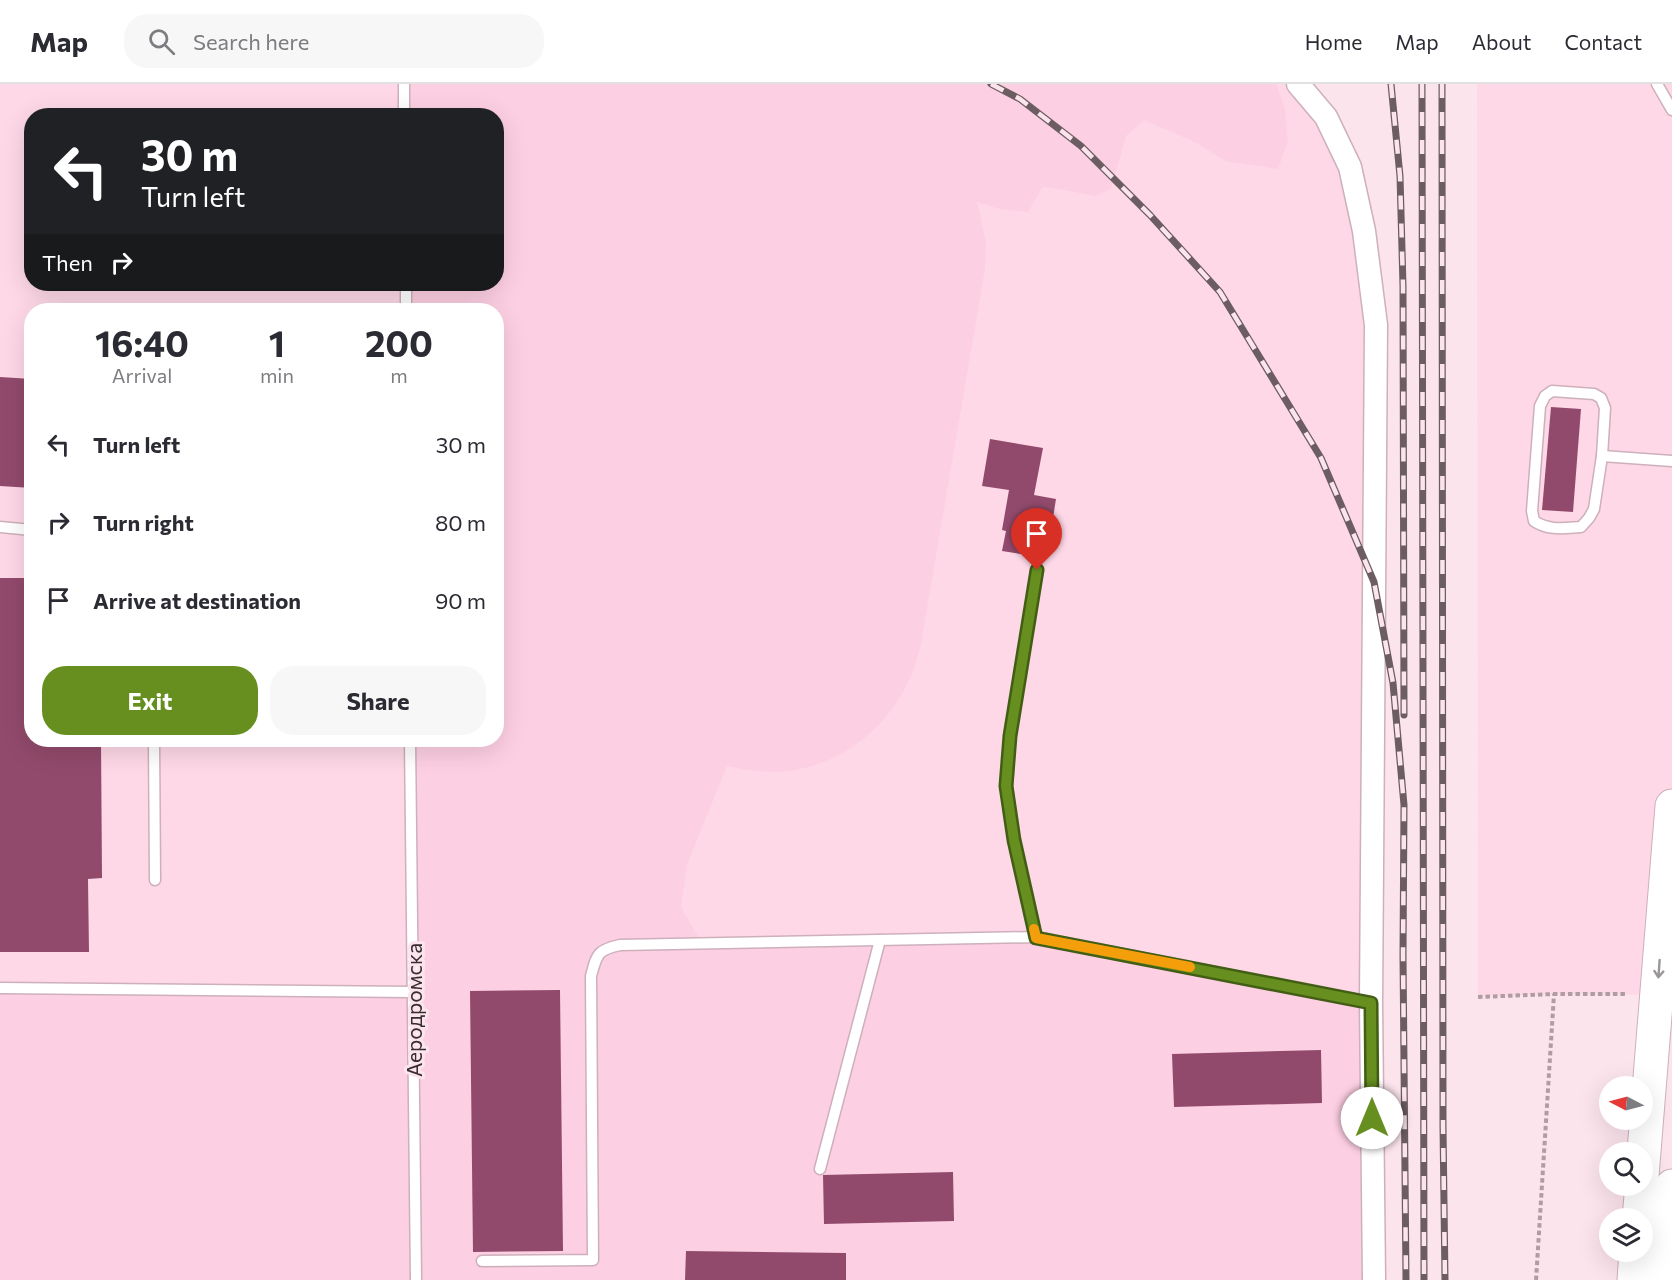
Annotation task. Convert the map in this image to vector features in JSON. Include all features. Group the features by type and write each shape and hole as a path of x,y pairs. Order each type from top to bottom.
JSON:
{"main road":[{"path":"1645,1142 1672,806"},
{"path":"1664,1280 1672,1186"},
{"path":"1634,1280 1635,1262"}],"street":[{"path":"1298,84 1326,117 1350,167 1364,231 1377,326 1371,1003 1374,1280"}],"lane":[{"path":"404,84 404,108"},
{"path":"1658,84 1672,110"},
{"path":"1552,391 1594,393 1601,398 1605,408 1602,456 1594,509 1581,527 1551,529 1540,526 1534,521 1532,511 1540,406 1545,396 1552,391"},
{"path":"1602,456 1672,461"},
{"path":"0,527 24,529"},
{"path":"1036,938 1014,840 1006,786 1010,736 1037,570"},
{"path":"154,747 155,880"},
{"name":"Аеродромска","path":"410,747 416,1280"},
{"path":"482,1261 593,1260 591,976 596,956 605,948 620,945 1036,938 1371,1003"},
{"path":"820,1169 880,940"},
{"path":"0,988 413,992"}],"path":[{"path":"1478,997 1554,994 1657,995"},
{"path":"1536,1280 1554,994"}],"shaded area":[{"path":"0,84 1298,84 1326,117 1364,231 1371,1003 0,1280"},
{"path":"404,84 1275,84 1277,86 1285,109 1288,141 1278,169 1225,161 1197,143 1144,120 1126,136 1111,189 1095,196 1043,187 1028,212 1000,209 977,202 986,242 985,269 921,644 913,670 902,694 870,734 849,749 826,761 800,769 773,772 727,766 687,865 681,907 702,943 1036,937 1371,1003 1374,1280 0,1280 0,988 412,992 410,747 504,747 504,303 406,303 406,291 504,291 504,108 404,108"},
{"path":"1477,84 1672,84 1672,806 1657,995 1554,994 1478,997"}],"building":[{"path":"0,377 24,378 24,488 0,486"},
{"path":"1551,407 1581,409 1573,512 1542,510"},
{"path":"990,439 1043,448 1034,495 1056,499 1050,537 1043,536 1039,557 1002,551 1006,531 1002,530 1009,490 982,486"},
{"path":"0,578 24,578 24,747 101,747 102,878 88,879 89,952 0,952"},
{"path":"560,990 563,1251 473,1252 470,991"},
{"path":"1321,1050 1322,1103 1174,1107 1172,1054"},
{"path":"953,1172 954,1221 824,1224 823,1175"},
{"path":"686,1251 846,1253 846,1280 685,1280"}],"railway":[{"path":"991,84 1020,99 1081,146 1150,215 1220,292 1321,458 1374,582 1393,683 1404,805 1406,1280"},
{"path":"1391,84 1400,176 1403,286 1404,715"},
{"path":"1422,84 1424,1280"},
{"path":"1442,84 1445,1280"}],"slow traffic":[{"path":"1034,929 1036,938 1190,967"}],"route":[{"path":"1037,570 1010,736 1006,786 1014,840 1036,938 1371,1003 1372,1118"}]}
